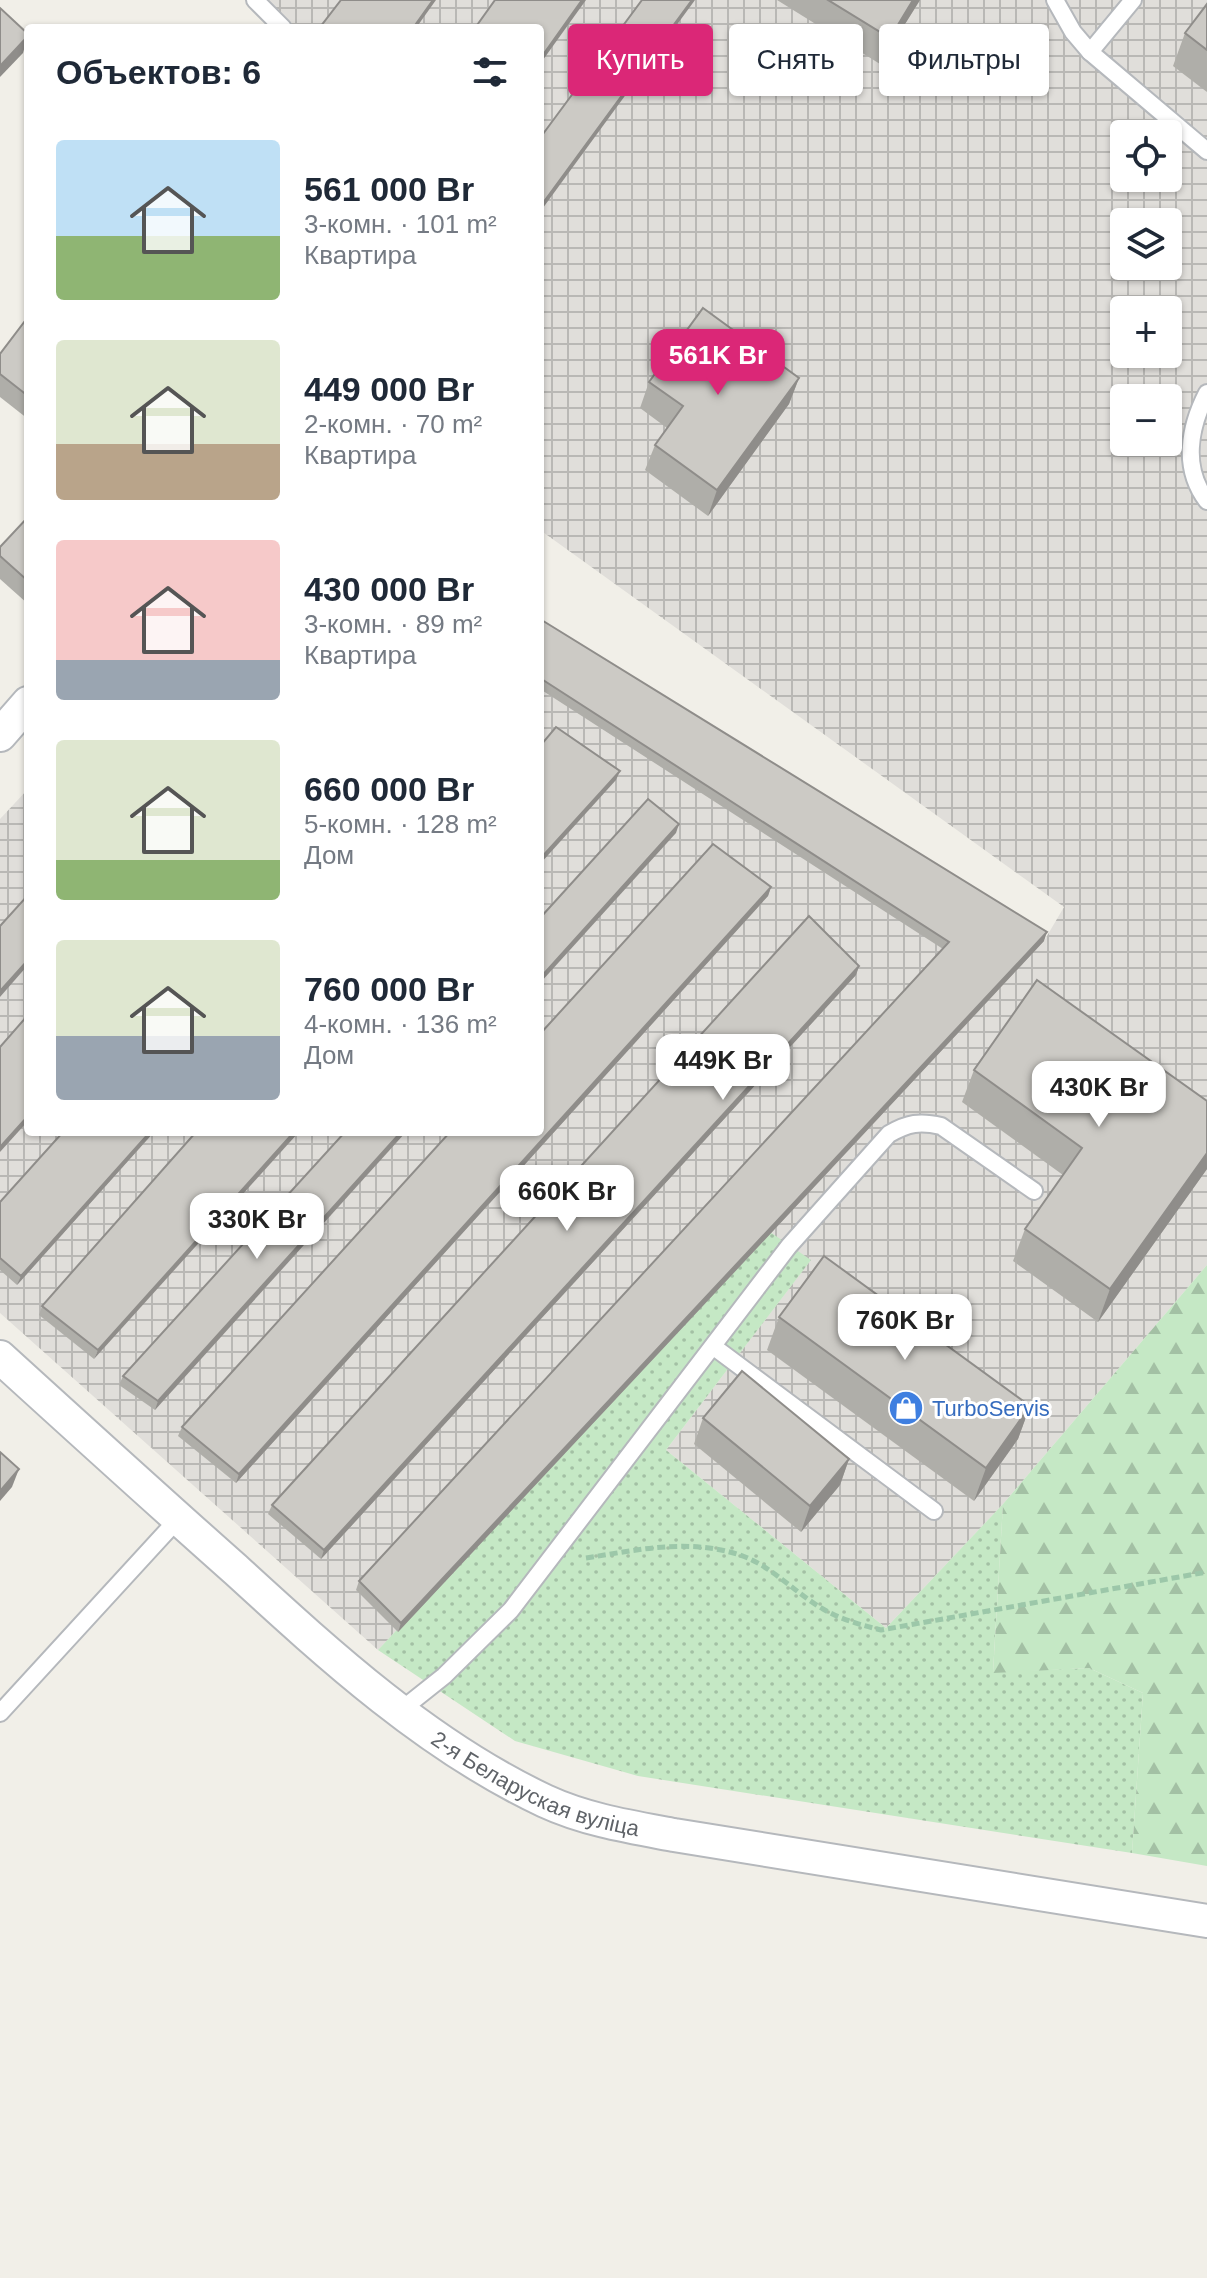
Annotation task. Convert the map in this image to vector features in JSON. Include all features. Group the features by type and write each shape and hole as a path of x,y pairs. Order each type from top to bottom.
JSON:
{"street":[{"path":"0,735 24,708"},
{"name":"2-я Беларуская вуліца","path":"0,1357 294,1623 400,1711 490,1772 548,1802 606,1822 1207,1921"}],"lane":[{"path":"255,0 279,24"},
{"path":"1055,0 1073,32 1090,52 1207,151"},
{"path":"1090,52 1133,0"},
{"path":"1207,393 1193,429 1190,453 1193,475 1207,501"},
{"path":"400,1711 477,1645 550,1563 789,1246 889,1134 906,1124 924,1122 941,1126 1034,1191"},
{"path":"714,1347 934,1511"},
{"path":"0,1713 178,1519"}],"path":[{"path":"550,1563 663,1546 707,1547 742,1556 772,1572 821,1608 851,1623 881,1630 1207,1572"}],"shaded area":[{"path":"255,0 1207,0 1207,1265 1003,1504 886,1628 666,1450 810,1261 770,1233 378,1650 0,1313 0,819 24,793 24,1136 544,1136 544,633 1044,941 1064,907 544,533 544,24 279,24"}],"green space":[{"path":"770,1232 811,1260 666,1450 886,1628 1003,1504 993,1672 1089,1668 1143,1693 1132,1853 638,1776 515,1741 378,1650"},
{"path":"1207,1265 1207,1866 1132,1853 1143,1693 1089,1668 993,1673 1003,1504"}],"building":[{"path":"341,0 433,0 416,24 323,24"},
{"path":"495,0 582,0 544,53 544,24 478,24"},
{"path":"642,0 692,0 674,24 624,24"},
{"path":"828,0 913,0 898,24 879,24 879,31"},
{"path":"1207,4 1207,50 1185,33"},
{"path":"0,8 24,30 24,40 0,66"},
{"path":"571,96 622,96 544,202 544,133"},
{"path":"703,308 799,378 717,490 655,445 683,406 649,382"},
{"path":"24,322 24,393 0,374 0,354"},
{"path":"24,521 24,577 0,556 0,547"},
{"path":"544,621 1047,932 401,1623 359,1581 949,942 544,681"},
{"path":"556,727 620,771 544,855 544,741"},
{"path":"648,799 679,824 544,974 544,914"},
{"path":"713,844 771,887 239,1474 182,1427 446,1136 544,1136 544,1030"},
{"path":"24,899 24,964 0,991 0,926"},
{"path":"809,916 859,966 324,1550 272,1505"},
{"path":"1037,980 1207,1101 1207,1153 1110,1289 1025,1229 1082,1148 974,1070"},
{"path":"24,1020 24,1120 0,1147 0,1047"},
{"path":"59,1136 146,1136 21,1276 0,1258 0,1202"},
{"path":"192,1136 290,1136 98,1350 42,1306"},
{"path":"341,1136 397,1136 158,1401 123,1376"},
{"path":"824,1256 1030,1406 986,1468 779,1317"},
{"path":"742,1371 849,1459 810,1506 703,1418"},
{"path":"0,1452 19,1469 0,1491"}],"place":[{"name":"TurboServis","path":"906,1408"}]}
